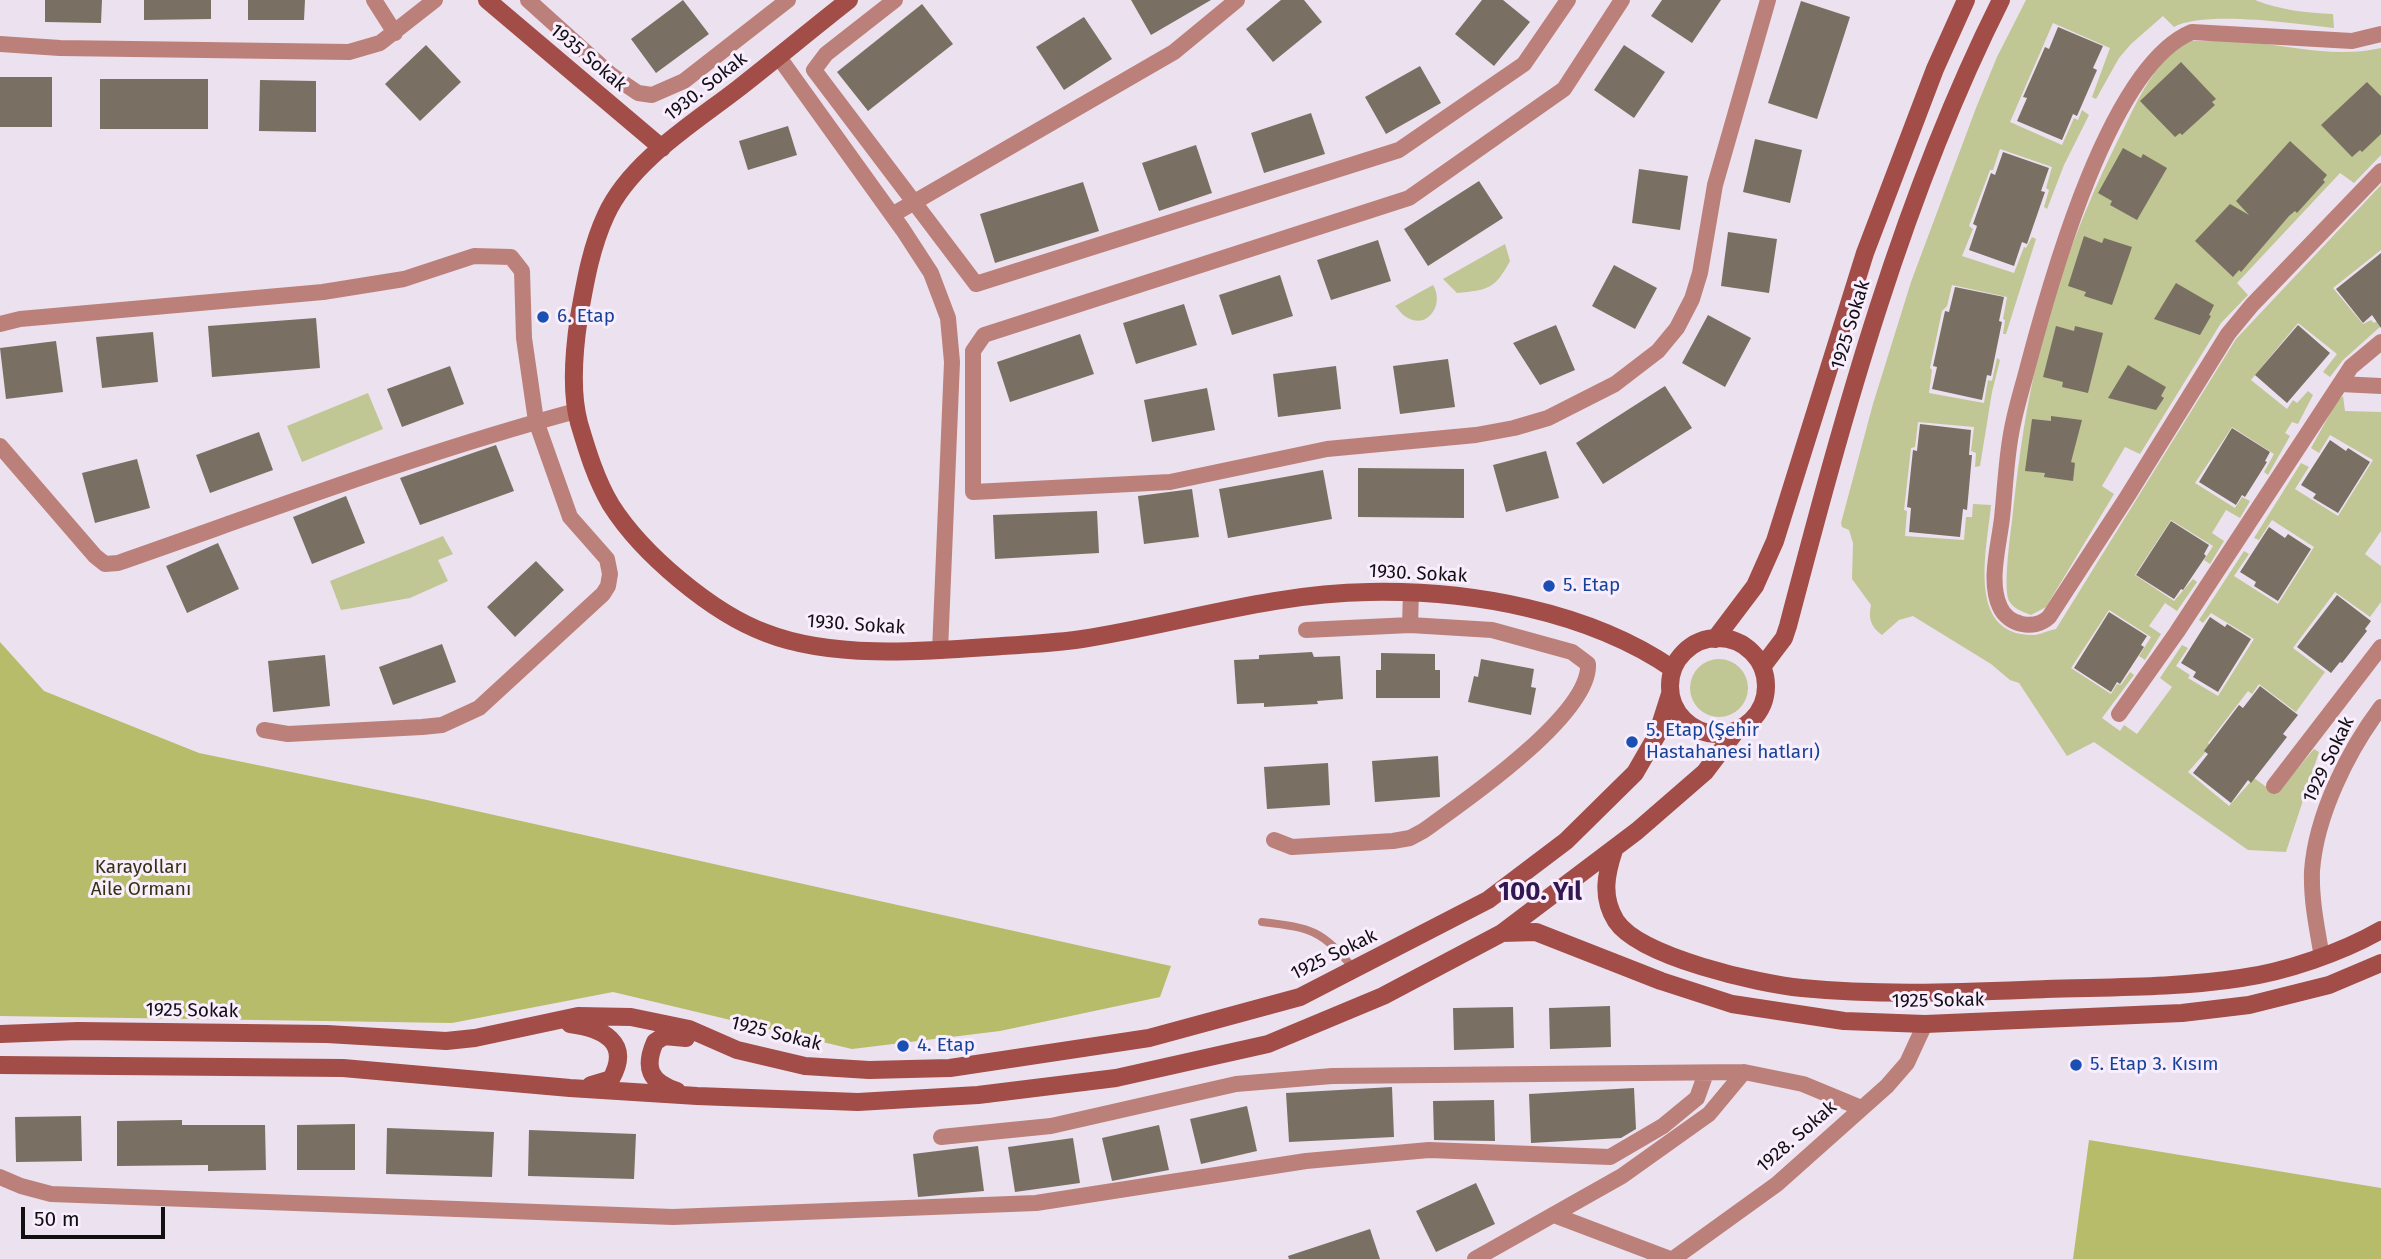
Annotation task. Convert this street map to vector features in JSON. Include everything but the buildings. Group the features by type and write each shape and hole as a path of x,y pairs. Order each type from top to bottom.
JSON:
{"main road":[{"name":"1935 Sokak","path":"487,0 662,148"},
{"name":"1930. Sokak","path":"849,0 640,165 607,212 587,270 577,327 574,380 576,411 590,460 611,505 639,540 680,580 726,613 766,634 809,645 875,651 940,650 1078,640 1275,601 1365,592 1411,592 1488,600 1558,616 1617,635 1673,668"},
{"name":"1925 Sokak","path":"1715,639 1755,586 1775,541 1865,253 1934,69 1966,0"},
{"name":"1925 Sokak","path":"1762,667 1784,638 1788,626 1831,462 1883,291 1957,97 2001,0"},
{"path":"1730,640 1754,655 1762,667 1766,682 1759,711 1749,723 1736,731 1708,733 1694,728 1683,719 1670,694 1673,668 1690,647 1702,641 1730,640"},
{"name":"1925 Sokak","path":"0,1034 78,1031 327,1034 446,1041 475,1038 578,1016 631,1017 689,1029 737,1050 805,1066 869,1070 962,1067 1149,1038 1300,997 1488,901 1566,841 1636,773 1657,735 1670,694"},
{"name":"1925 Sokak","path":"0,1065 343,1068 570,1088 858,1102 978,1095 1116,1078 1268,1044 1383,996 1502,933 1614,850 1705,772 1736,731"},
{"name":"1925 Sokak","path":"1614,850 1605,874 1607,898 1616,921 1637,941 1720,971 1799,988 1958,992 2181,985 2244,978 2322,957 2361,942 2381,930"},
{"name":"1925 Sokak","path":"1502,933 1536,932 1661,981 1732,1004 1843,1021 1925,1024 2182,1013 2249,1005 2329,985 2381,963"},
{"path":"522,1028 571,1024 590,1026 612,1038 617,1062 611,1079 570,1088"},
{"path":"697,1096 667,1088 650,1073 649,1063 655,1041 664,1036 686,1038 737,1050"}],"street":[{"path":"374,0 395,33"},
{"path":"0,44 74,48 349,52 380,43 435,0"},
{"path":"528,0 610,74 638,93 652,95 684,81 788,0"},
{"path":"895,0 826,54 814,71 976,284 1399,150 1524,64 1568,0"},
{"path":"892,215 1174,52 1237,0"},
{"path":"973,492 973,351 984,335 1409,198 1564,89 1622,0"},
{"path":"947,491 1170,482 1327,449 1476,435 1548,418 1615,384 1658,351 1677,328 1692,299 1700,273 1715,186 1768,0"},
{"path":"2381,34 2352,41 2192,32 2176,38 2138,82 2118,115 2073,215 2039,324 2011,432 1995,576 1998,602 2001,611 2009,620 2034,625 2043,623 2049,617 2228,334 2252,305 2381,171"},
{"path":"778,56 931,273 948,318 952,362 940,650"},
{"path":"0,324 20,319 323,292 404,279 474,257 511,257 522,271 524,338 536,421 570,517 607,559 610,574 608,586 603,594 479,708 460,718 442,725 368,732 288,734 264,730"},
{"path":"2119,714 2177,632 2351,368 2381,342"},
{"path":"2340,384 2381,386"},
{"path":"0,446 95,556 105,564 118,563 427,454 576,411"},
{"path":"1410,625 1411,592"},
{"path":"1274,841 1292,846 1393,841 1410,838 1423,831 1521,758 1577,695 1589,671 1588,664 1572,652 1492,630 1410,625 1306,630"},
{"path":"2274,786 2381,647"},
{"name":"1929 Sokak","path":"2322,957 2315,918 2312,870 2324,816 2347,763 2367,726 2381,708"},
{"name":"1928. Sokak","path":"1672,1259 1777,1184 1887,1086 1906,1063 1925,1024"},
{"path":"941,1137 1051,1126 1236,1084 1332,1076 1744,1072 1803,1084 1861,1108"},
{"path":"1475,1259 1622,1176 1709,1114 1744,1072"},
{"path":"0,1177 51,1194 673,1217 1036,1203 1306,1161 1429,1150 1610,1157 1663,1126 1697,1098 1706,1073"},
{"path":"1554,1215 1672,1259"}],"lane":[{"path":"1262,922 1294,926 1318,934 1333,945 1354,969"}],"green space":[{"path":"2026,0 2255,0 2294,10 2333,14 2334,28 2228,19 2207,19 2174,27 2163,16 2119,58 2096,99 2092,97 2110,48 2053,23 2010,122 2062,145 2074,118 2078,120 2082,110 2089,115 2064,165 2047,209 2044,207 2049,190 2046,188 2052,167 2000,149 1993,170 1990,170 1969,226 1973,229 1962,256 2014,273 2024,247 2026,248 2032,237 2036,239 2006,334 2003,334 2003,319 2007,297 1952,285 1947,306 1942,311 1930,368 1929,393 1984,403 1988,380 1992,381 1997,358 2000,360 1980,466 1975,467 1976,453 1971,451 1974,427 1918,422 1915,447 1911,448 1904,510 1907,511 1905,536 1964,540 1966,517 1972,517 1973,504 1991,505 1985,566 1985,588 1989,607 1998,622 2013,632 2035,635 2056,629 2236,339 2381,185 2381,250 2333,288 2363,324 2371,320 2374,323 2380,319 2381,326 2343,360 2330,377 2323,372 2337,354 2298,323 2251,380 2287,409 2293,400 2297,403 2308,391 2313,395 2298,424 2292,422 2285,433 2290,436 2268,475 2264,472 2274,454 2232,427 2195,483 2235,508 2242,497 2250,501 2240,518 2226,510 2212,533 2224,541 2210,564 2204,560 2213,546 2171,520 2135,575 2174,601 2193,579 2197,582 2177,611 2165,603 2149,626 2161,634 2145,660 2139,656 2151,637 2109,610 2071,668 2111,694 2130,672 2134,675 2102,718 2120,731 2124,725 2137,734 2172,687 2160,678 2182,645 2188,648 2176,666 2190,675 2188,678 2218,696 2254,639 2211,613 2203,623 2199,620 2244,551 2249,554 2234,576 2278,604 2314,547 2272,520 2259,540 2254,538 2301,463 2309,467 2295,489 2338,516 2373,460 2330,435 2319,453 2311,448 2337,401 2343,396 2345,411 2381,412 2381,531 2365,554 2381,566 2381,602 2370,617 2335,592 2293,648 2325,672 2296,712 2259,684 2252,694 2248,691 2208,743 2211,746 2188,772 2229,806 2254,778 2276,794 2314,749 2319,752 2286,852 2248,850 2094,742 2067,756 2019,683 2010,680 1991,664 1913,616 1899,620 1882,635 1871,622 1871,605 1852,579 1853,543 1849,530 1842,527 1841,523 1873,404 1911,282 1976,108 1997,57"},
{"path":"2191,41 2243,41 2332,52 2381,48 2381,155 2354,183 2340,173 2237,283 2248,295 2221,323 2140,454 2125,447 2102,486 2114,494 2046,607 2031,615 2016,608 2009,601 2007,586 2018,467 2040,346 2070,250 2109,158 2150,79 2168,57"},
{"path":"1505,244 1510,261 1500,277 1490,286 1457,293 1443,279"},
{"path":"1433,285 1437,300 1427,318 1415,321 1404,316 1395,306"},
{"path":"368,393 383,429 302,462 287,426"},
{"path":"443,536 453,554 438,560 448,581 410,598 341,610 330,581"},
{"name":"Karayolları Aile Ormanı","path":"0,642 44,691 199,753 427,800 1171,966 1160,997 1000,1031 852,1049 613,992 452,1023 0,1016"},
{"path":"1719,659 1740,667 1748,688 1740,709 1719,717 1698,709 1690,688 1698,667"},
{"path":"2089,1140 2381,1188 2381,1259 2073,1259"}],"place":[{"name":"6. Etap","path":"543,317"},
{"name":"5. Etap","path":"1549,586"},
{"name":"5. Etap (Şehir Hastahanesi hatları)","path":"1632,742"},
{"name":"4. Etap","path":"903,1046"},
{"name":"5. Etap 3. Kısım","path":"2076,1065"}],"district":[{"name":"100. Yıl","path":"1540,893"}]}
